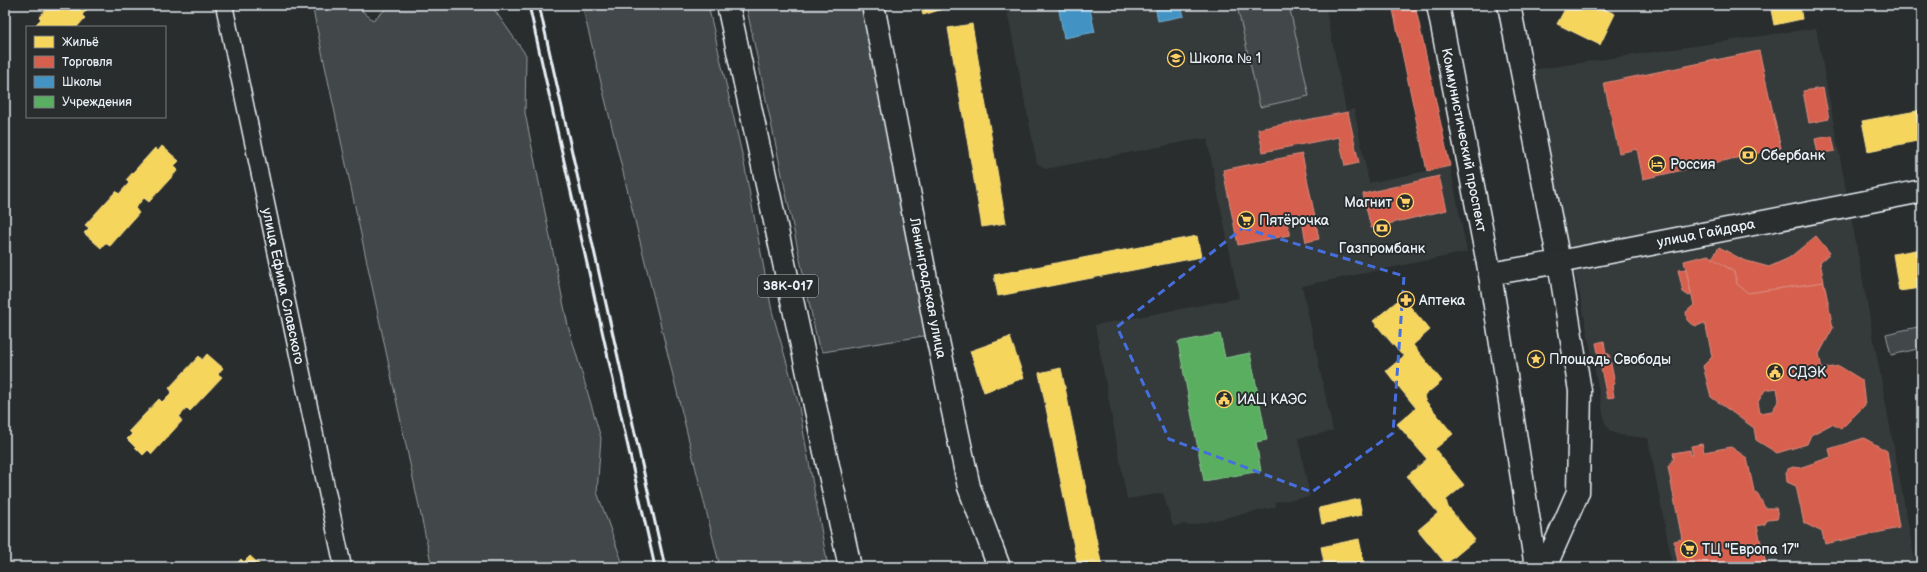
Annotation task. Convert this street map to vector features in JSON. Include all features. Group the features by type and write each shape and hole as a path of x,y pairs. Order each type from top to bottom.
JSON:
{"main road":[{"name":"38К-017","path":"728,5 850,567"},
{"name":"Ленинградская улица","path":"873,5 937,336 969,487 999,567"},
{"name":"Коммунистический проспект","path":"1438,5 1490,274 1536,567"},
{"path":"1509,5 1559,262 1580,391 1578,492 1545,567"},
{"name":"улица Гайдара","path":"1490,274 1559,262 1922,191"}],"street":[{"name":"улица Ефима Славского","path":"224,5 343,567"}],"highlighted area":[{"path":"1243,228 1404,276 1393,433 1312,492 1169,439 1117,327"}],"shaded area":[{"path":"312,5 360,5 362,11 373,20 385,10 387,5 491,5 526,55 525,113 568,326 601,438 597,492 624,567 432,567"},
{"path":"582,5 708,5 744,163 772,311 798,402 828,567 720,567"},
{"path":"746,5 866,5 930,335 823,352 818,344"},
{"path":"1006,5 1325,5 1346,111 1354,109 1369,183 1450,166 1467,252 1302,286 1333,431 1298,438 1310,497 1275,502 1276,507 1187,526 1186,524 1173,526 1163,493 1127,499 1095,325 1239,298 1207,139 1199,139 1046,169 1037,163"},
{"path":"1263,5 1289,5 1309,96 1260,107 1238,10"},
{"path":"1816,28 1916,567 1673,567 1648,438 1619,435 1610,431 1605,423 1580,295 1568,247 1532,70"},
{"path":"1922,326 1922,348 1891,355 1886,334"}],"building: Жильё":[{"path":"50,5 91,5 82,15 85,18 78,26 39,26 36,24 41,19 39,17"},
{"path":"920,5 956,5 923,15"},
{"path":"1567,5 1596,5 1615,14 1600,45 1557,24"},
{"path":"1770,5 1800,5 1802,19 1774,25"},
{"path":"972,24 1006,223 982,227 948,28"},
{"path":"1922,110 1922,140 1868,151 1862,121"},
{"path":"162,146 179,161 174,166 178,170 149,202 144,198 135,208 139,213 110,246 105,243 101,248 84,233 89,228 85,225 116,191 119,194 129,183 126,180 155,148 158,151"},
{"path":"1197,236 1201,257 998,296 994,275"},
{"path":"1922,249 1922,288 1899,291 1893,254"},
{"path":"1402,297 1430,330 1413,345 1442,381 1424,396 1425,400 1453,434 1435,449 1464,485 1446,500 1448,507 1475,540 1446,564 1418,530 1438,513 1407,476 1427,459 1397,424 1416,408 1386,371 1405,355 1401,354 1373,321"},
{"path":"1010,337 1024,378 984,392 970,351"},
{"path":"207,354 223,368 218,374 222,377 190,411 187,408 179,417 182,421 152,454 148,450 143,455 127,439 132,434 129,431 159,399 162,402 172,392 169,388 199,356 202,360"},
{"path":"1061,368 1102,567 1078,567 1039,373"},
{"path":"1359,499 1362,515 1322,524 1319,508"},
{"path":"1359,539 1365,567 1325,567 1321,547"},
{"path":"250,556 262,567 234,567 241,559 244,562"}],"building: Торговля":[{"path":"1392,5 1415,5 1450,166 1427,171"},
{"path":"1759,51 1781,148 1643,179 1637,149 1619,153 1604,83"},
{"path":"1823,88 1829,119 1809,123 1803,91"},
{"path":"1348,112 1359,163 1345,166 1339,137 1263,152 1258,129"},
{"path":"1832,136 1835,151 1818,154 1815,139"},
{"path":"1302,154 1315,217 1287,223 1290,235 1238,245 1223,170"},
{"name":"Магнит","path":"1439,176 1447,210 1371,228 1363,194"},
{"path":"1315,218 1319,239 1306,242 1302,221"},
{"path":"1816,236 1830,253 1820,262 1824,282 1748,293 1737,284 1734,272 1712,258 1719,247 1743,260 1769,267 1789,258"},
{"path":"1708,255 1734,272 1737,284 1748,293 1824,282 1833,328 1819,354 1822,369 1839,366 1862,380 1865,405 1841,429 1832,424 1811,435 1807,444 1777,453 1756,440 1754,428 1711,397 1703,366 1712,357 1706,326 1704,323 1697,326 1691,324 1687,320 1686,312 1694,305 1684,261","holes":["1777,388 1779,400 1772,411 1760,413 1758,402 1765,390"]},
{"path":"1686,269 1691,295 1689,296 1683,292 1678,270"},
{"path":"1604,341 1606,354 1609,354 1615,384 1612,385 1614,397 1607,398 1596,343"},
{"path":"1864,438 1887,451 1899,528 1825,544 1822,532 1804,523 1796,486 1787,482 1786,473 1788,469 1793,467 1799,468 1831,457 1829,449"},
{"path":"1702,444 1704,452 1731,447 1747,458 1754,491 1758,494 1765,508 1776,508 1778,516 1777,519 1767,520 1765,524 1757,526 1766,564 1770,567 1679,567 1674,541 1682,539 1668,467 1674,458 1673,453 1690,450 1691,455 1693,455 1691,446"}],"building: Школы":[{"path":"1058,5 1089,5 1095,32 1064,38"},
{"path":"1155,5 1181,5 1184,16 1158,21"}],"building: Учреждения":[{"name":"ИАЦ КАЭС","path":"1220,334 1225,358 1250,353 1267,440 1256,442 1261,471 1204,481 1178,342"}],"railway":[{"path":"529,5 655,567"},
{"path":"539,5 665,567"}],"place":[{"name":"Школа № 1","path":"1176,58"},
{"name":"Сбербанк","path":"1748,155"},
{"name":"Россия","path":"1657,164"},
{"name":"Магнит","path":"1405,202"},
{"name":"Пятёрочка","path":"1246,220"},
{"name":"Газпромбанк","path":"1382,228"},
{"name":"Аптека","path":"1406,300"},
{"name":"Площадь Свободы","path":"1536,359"},
{"name":"СДЭК","path":"1775,372"},
{"name":"ИАЦ КАЭС","path":"1224,399"},
{"name":"ТЦ \"Европа 17\"","path":"1689,549"}]}
